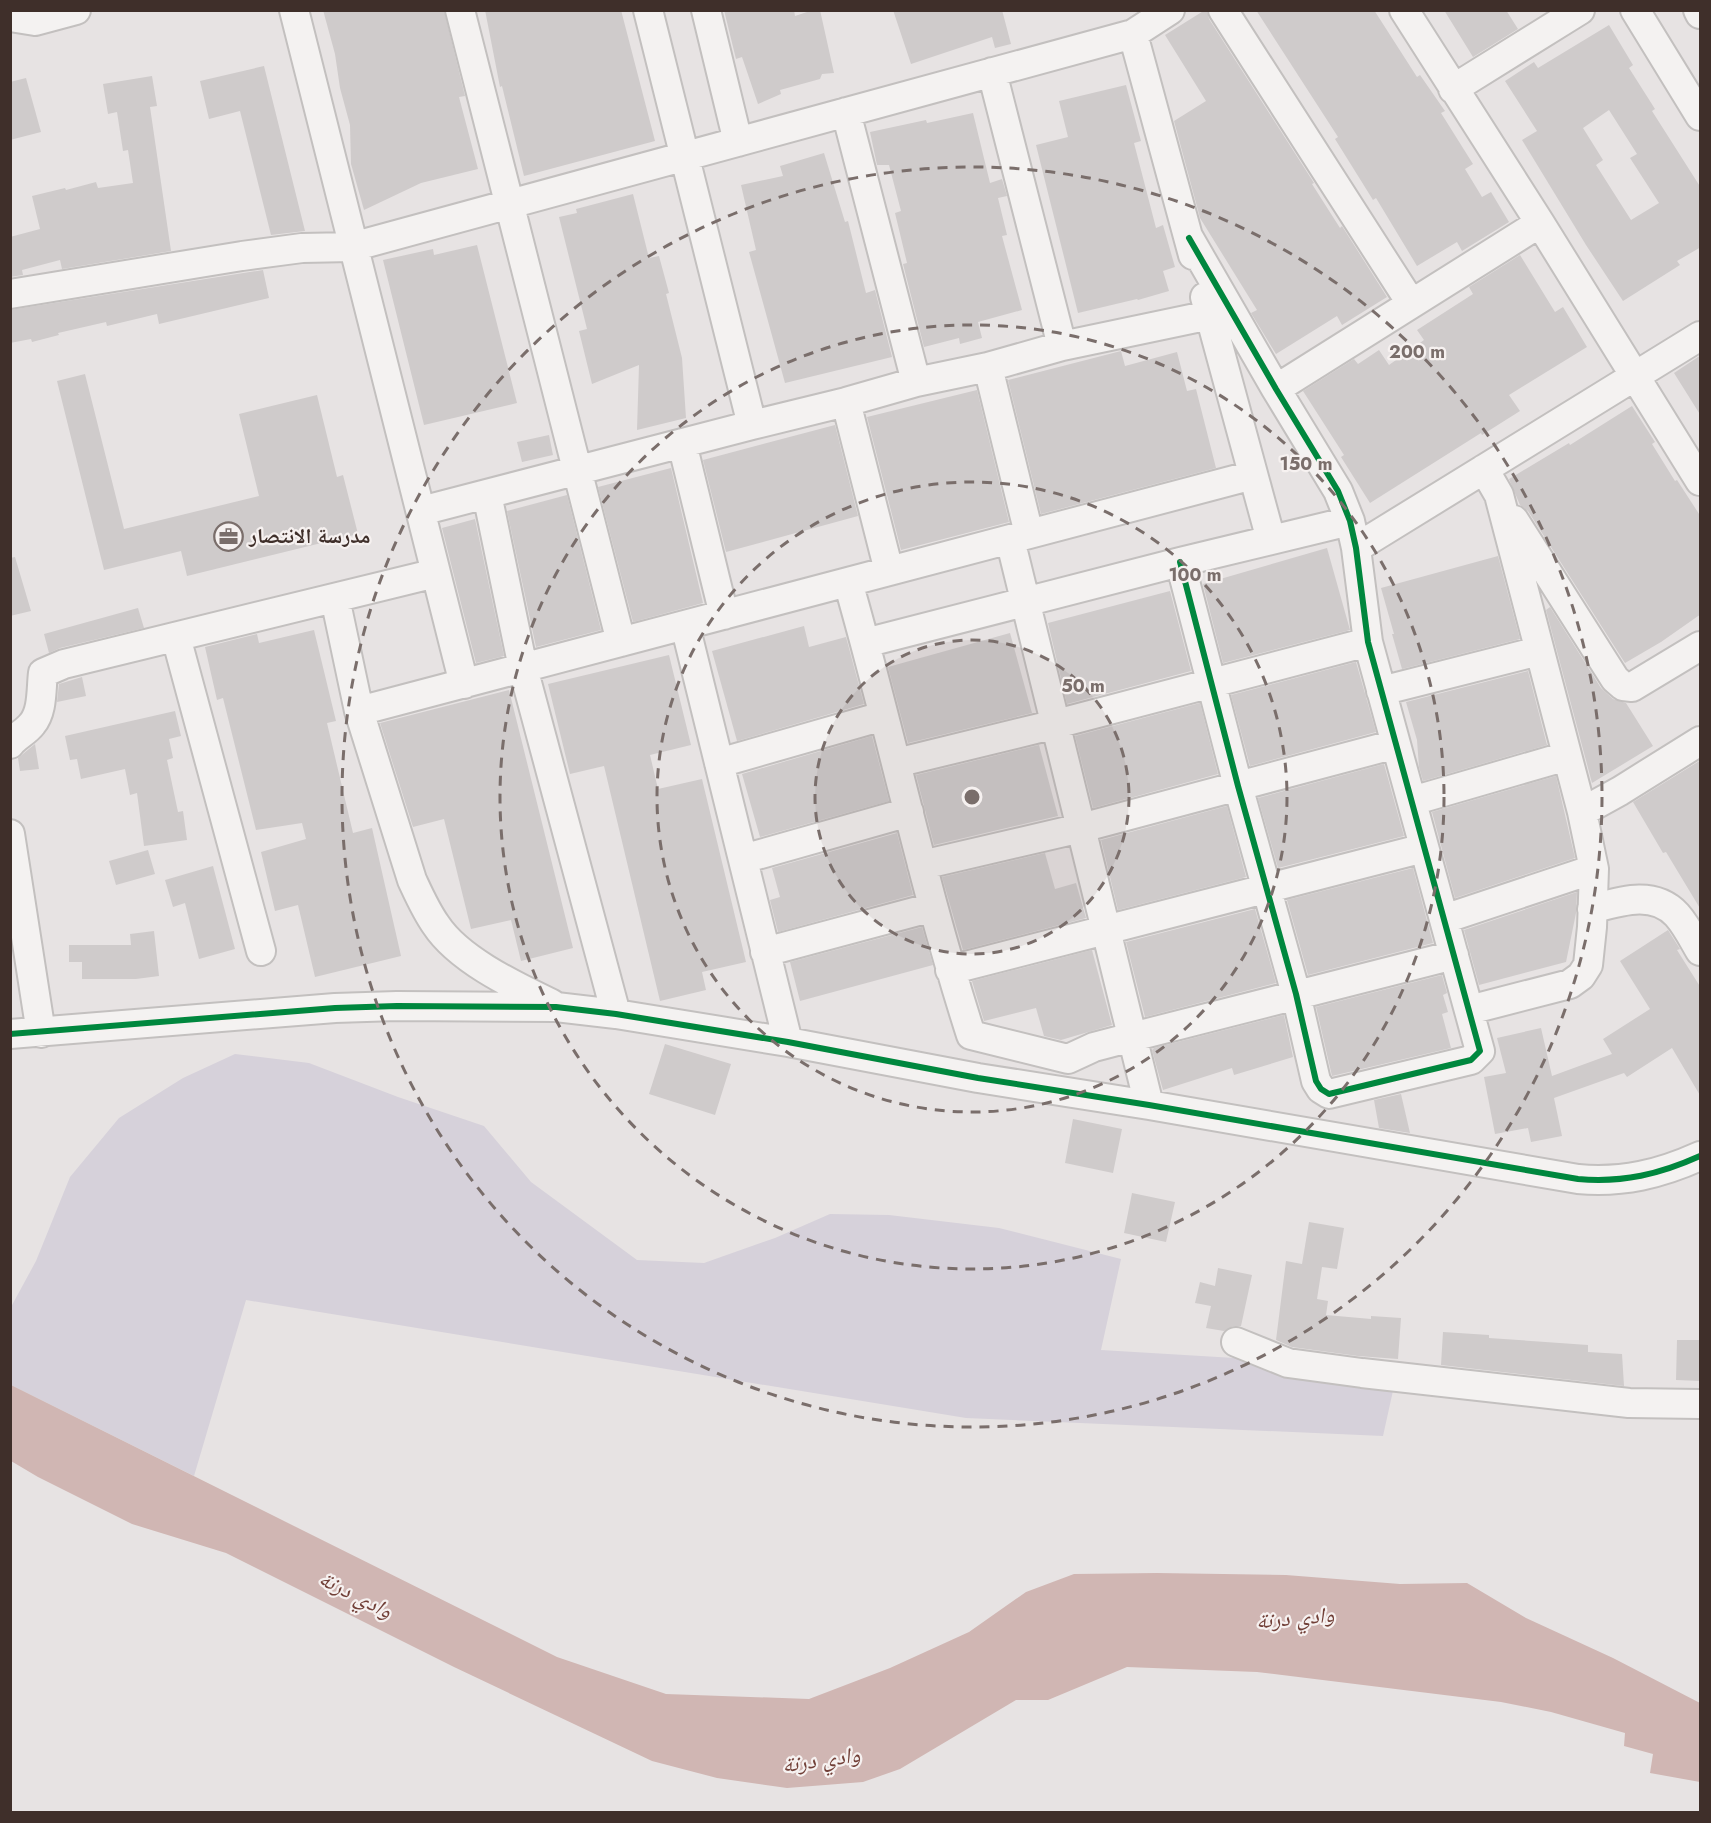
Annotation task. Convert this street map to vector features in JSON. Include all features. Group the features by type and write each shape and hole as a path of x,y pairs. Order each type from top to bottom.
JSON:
{"street":[{"path":"10,18 35,21 76,10"},
{"path":"294,10 464,684"},
{"path":"460,10 621,642"},
{"path":"648,10 752,425"},
{"path":"706,10 738,142"},
{"path":"10,294 242,256 302,248 352,247 1133,34 1170,10"},
{"path":"1223,10 1411,303"},
{"path":"1404,10 1701,481"},
{"path":"1454,89 1580,10"},
{"path":"1635,10 1701,116"},
{"path":"1133,34 1271,540"},
{"path":"992,72 1062,346"},
{"path":"846,112 916,382"},
{"path":"1276,389 1540,223"},
{"path":"1180,562 1238,786 1296,994 1316,1081 1321,1089 1329,1094 1470,1060 1480,1051 1368,642 1353,535 1338,491 1189,238"},
{"path":"421,511 916,382 1062,346 1210,315"},
{"path":"865,643 1271,540 1353,535 1484,469 1701,336"},
{"path":"988,366 1020,536 1026,602 1149,1105"},
{"path":"846,402 889,571"},
{"path":"682,443 724,615"},
{"path":"1484,469 1615,679 1623,686 1632,687 1701,646"},
{"path":"359,711 1253,475"},
{"path":"487,494 524,668 616,1014"},
{"path":"1469,1010 1570,984 1581,976 1588,965 1592,909 1594,869 1582,812 1499,495"},
{"path":"10,744 30,726 38,715 43,673 64,664 436,573"},
{"path":"848,582 950,970 971,1035 1068,1059 1094,1047 1454,954"},
{"path":"335,598 359,711 411,880 437,927 460,951 500,978 556,1007"},
{"path":"685,625 788,1042"},
{"path":"176,637 261,951"},
{"path":"896,763 1056,724 1368,642"},
{"path":"1381,692 1539,651"},
{"path":"719,763 884,716"},
{"path":"1582,812 1701,741"},
{"path":"922,865 1081,828 1396,744"},
{"path":"1412,801 1567,756"},
{"path":"742,860 909,812"},
{"path":"10,834 41,1033"},
{"path":"950,970 1424,848"},
{"path":"1444,919 1594,869"},
{"path":"1592,909 1628,899 1656,900 1677,914 1701,951"},
{"path":"765,952 933,907"},
{"path":"10,1034 335,1008 556,1007 616,1014 788,1042 978,1078 1578,1179 1625,1180 1680,1165 1701,1156"},
{"path":"1236,1342 1288,1363 1362,1373 1629,1403 1701,1404"}],"shaded area":[{"path":"235,1054 309,1063 398,1097 484,1126 531,1182 637,1260 704,1263 775,1238 830,1214 889,1215 999,1228 1121,1259 1101,1350 1398,1368 1383,1436 966,1418 246,1300 194,1476 11,1385 11,1307 36,1261 70,1177 119,1118 183,1078"}],"water":[{"name":"وادي درنة","path":"11,1385 557,1657 666,1694 809,1699 890,1668 969,1632 1026,1592 1074,1574 1286,1575 1400,1584 1467,1583 1526,1618 1613,1658 1700,1703 1700,1782 1650,1773 1653,1754 1624,1746 1625,1733 1551,1712 1501,1702 1257,1672 1127,1667 1048,1700 1016,1700 900,1769 863,1782 787,1788 717,1778 652,1761 454,1667 226,1553 132,1524 38,1477 11,1461"}],"building":[{"path":"323,10 444,10 465,96 459,97 478,169 421,183 364,210 351,164 350,125"},
{"path":"485,10 621,10 655,141 524,176 502,86 500,87"},
{"path":"724,10 794,10 795,16 820,10 834,73 822,74 820,79 780,90 781,94 758,104 742,57 736,59"},
{"path":"893,10 1002,10 1011,44 995,48 992,37 911,64"},
{"path":"1205,10 1314,183 1312,184 1387,297 1342,325 1337,316 1276,354 1251,313 1257,310 1200,218 1174,121 1206,101 1165,35"},
{"path":"1256,10 1374,10 1417,77 1420,75 1445,111 1441,113 1473,164 1465,169 1482,197 1491,192 1509,222 1462,251 1457,242 1417,266 1376,198 1373,200 1335,139 1338,137"},
{"path":"1444,10 1506,10 1518,29 1473,57"},
{"path":"1609,25 1633,65 1629,68 1655,109 1652,111 1701,188 1701,247 1677,261 1680,265 1623,301 1522,140 1537,131 1505,81 1534,62 1538,68","holes":["1609,110 1637,154 1630,158 1659,203 1631,220 1596,165 1603,160 1583,128"]},
{"path":"264,66 305,231 271,235 240,111 209,119 200,81"},
{"path":"152,76 157,106 150,107 171,251 62,269 60,260 22,270 23,275 10,277 10,237 40,229 32,196 96,182 98,188 133,183 128,150 123,151 117,112 108,114 103,84"},
{"path":"26,78 41,132 10,140 10,82"},
{"path":"1126,85 1141,141 1134,143 1156,228 1163,225 1175,267 1163,271 1169,291 1078,313 1036,145 1068,137 1059,101"},
{"path":"973,113 990,183 1002,179 1007,196 998,198 1007,235 1002,236 1022,310 978,322 982,338 960,344 959,338 924,347 903,264 907,263 895,213 901,211 889,165 877,165 870,132"},
{"path":"824,153 845,222 848,221 866,293 875,290 892,357 785,383 749,252 756,250 741,185 783,176 780,166"},
{"path":"633,194 649,258 659,256 669,293 666,294 682,358 686,418 637,430 639,365 592,384 579,331 587,329 559,217 577,213 576,209"},
{"path":"477,245 517,403 424,425 383,260 433,249 434,255"},
{"path":"1520,255 1555,312 1563,307 1587,347 1509,395 1520,411 1370,503 1341,457 1344,455 1303,391 1354,359 1358,364 1379,350 1389,365 1424,340 1417,330 1473,294 1469,287"},
{"path":"263,270 269,298 159,324 157,314 107,326 106,322 58,333 59,335 32,342 31,339 10,343 10,310"},
{"path":"1121,351 1125,366 1177,352 1187,391 1196,389 1216,468 1041,514 1008,380"},
{"path":"1701,355 1701,416 1674,373"},
{"path":"85,374 124,529 259,496 239,414 317,395 337,477 343,475 358,534 187,576 181,551 104,570 57,381"},
{"path":"977,390 1009,522 901,550 867,417"},
{"path":"1632,406 1655,442 1652,444 1675,481 1677,480 1701,517 1701,614 1661,642 1625,663 1528,511 1520,505 1509,479 1569,443 1570,445"},
{"path":"835,425 858,516 726,552 703,460"},
{"path":"549,435 553,455 522,462 517,442"},
{"path":"671,468 703,603 633,622 598,487"},
{"path":"567,495 601,630 536,647 507,511"},
{"path":"475,519 504,656 476,663 442,528"},
{"path":"1327,548 1350,630 1223,663 1203,584"},
{"path":"1498,556 1520,639 1402,669 1381,588"},
{"path":"15,557 31,611 10,616 10,558"},
{"path":"1170,591 1191,671 1067,704 1048,623"},
{"path":"1550,607 1601,688 1613,699 1626,703 1653,746 1592,783 1546,610"},
{"path":"138,608 144,628 60,648 49,653 44,634"},
{"path":"804,626 809,647 846,637 864,704 737,741 712,651"},
{"path":"314,630 336,721 327,723 353,833 372,828 401,956 315,977 298,905 275,911 261,852 306,839 302,823 256,830 223,698 217,700 205,647 257,634 259,643"},
{"path":"1010,633 1032,713 908,743 888,667"},
{"path":"669,655 691,745 650,755 658,789 702,779 746,962 702,972 706,990 660,1001 604,766 570,774 548,684"},
{"path":"1356,662 1376,732 1250,766 1231,695"},
{"path":"1528,671 1547,745 1423,781 1419,767 1417,740 1406,702"},
{"path":"82,677 86,696 57,702 59,684"},
{"path":"509,690 573,948 521,961 511,920 471,929 444,819 413,827 380,723"},
{"path":"1200,703 1218,774 1093,808 1075,736"},
{"path":"175,711 181,736 169,739 173,758 167,760 178,812 183,811 187,840 144,846 137,793 130,795 125,769 81,779 77,759 70,760 65,736"},
{"path":"872,736 889,801 760,837 742,774"},
{"path":"35,744 39,769 20,771 18,758"},
{"path":"1039,745 1058,816 934,845 916,775"},
{"path":"1701,760 1701,910 1633,802"},
{"path":"1384,764 1404,836 1278,868 1258,798"},
{"path":"1556,776 1575,858 1455,898 1432,812"},
{"path":"1227,806 1246,877 1118,910 1101,840"},
{"path":"897,833 913,895 778,932 770,900 780,897 772,868"},
{"path":"148,850 155,874 116,885 109,861"},
{"path":"1045,853 1055,889 1076,883 1086,918 963,950 942,877"},
{"path":"213,866 235,949 199,959 185,903 173,907 165,880"},
{"path":"1413,868 1433,943 1308,975 1287,900"},
{"path":"1577,892 1576,913 1566,962 1479,985 1464,930"},
{"path":"1255,909 1276,983 1145,1017 1126,942"},
{"path":"922,927 933,965 800,1001 790,962"},
{"path":"1668,930 1680,949 1677,950 1701,988 1701,1097 1672,1048 1627,1077 1624,1073 1554,1098 1562,1136 1531,1142 1528,1128 1495,1134 1484,1077 1506,1073 1497,1038 1541,1028 1552,1076 1612,1054 1603,1039 1650,1009 1620,961"},
{"path":"154,931 159,976 136,979 82,979 82,962 69,962 69,945 131,945 130,934"},
{"path":"1092,950 1112,1025 1061,1040 1044,1036 1036,1008 984,1021 972,981"},
{"path":"1442,975 1447,993 1443,995 1448,1012 1442,1014 1451,1048 1332,1076 1316,1007"},
{"path":"1284,1015 1293,1057 1234,1075 1232,1068 1163,1090 1152,1050 1154,1048"},
{"path":"665,1044 731,1064 715,1115 649,1094"},
{"path":"1401,1094 1410,1133 1379,1128 1374,1100"},
{"path":"1073,1119 1122,1129 1113,1173 1065,1163"},
{"path":"1132,1193 1175,1202 1166,1242 1124,1233"},
{"path":"1309,1222 1344,1228 1337,1269 1322,1267 1317,1299 1328,1301 1326,1315 1371,1319 1371,1316 1401,1318 1398,1359 1292,1347 1276,1340 1286,1261 1302,1264"},
{"path":"1218,1268 1252,1275 1241,1326 1233,1326 1224,1331 1206,1328 1211,1306 1195,1303 1200,1282 1215,1286"},
{"path":"1443,1332 1489,1335 1489,1338 1588,1345 1588,1352 1622,1354 1624,1386 1441,1365"},
{"path":"1677,1340 1701,1340 1701,1381 1676,1380"}],"cycle path":[{"path":"1180,562 1238,786 1296,994 1316,1081 1321,1089 1329,1094 1471,1060 1480,1051 1368,642 1356,548 1350,521 1338,491 1189,238"},
{"path":"10,1034 335,1008 556,1007 616,1014 788,1042 978,1078 1578,1179 1610,1180 1641,1176 1700,1156"}],"place":[{"name":"مدرسة الانتصار","path":"228,536"}]}
